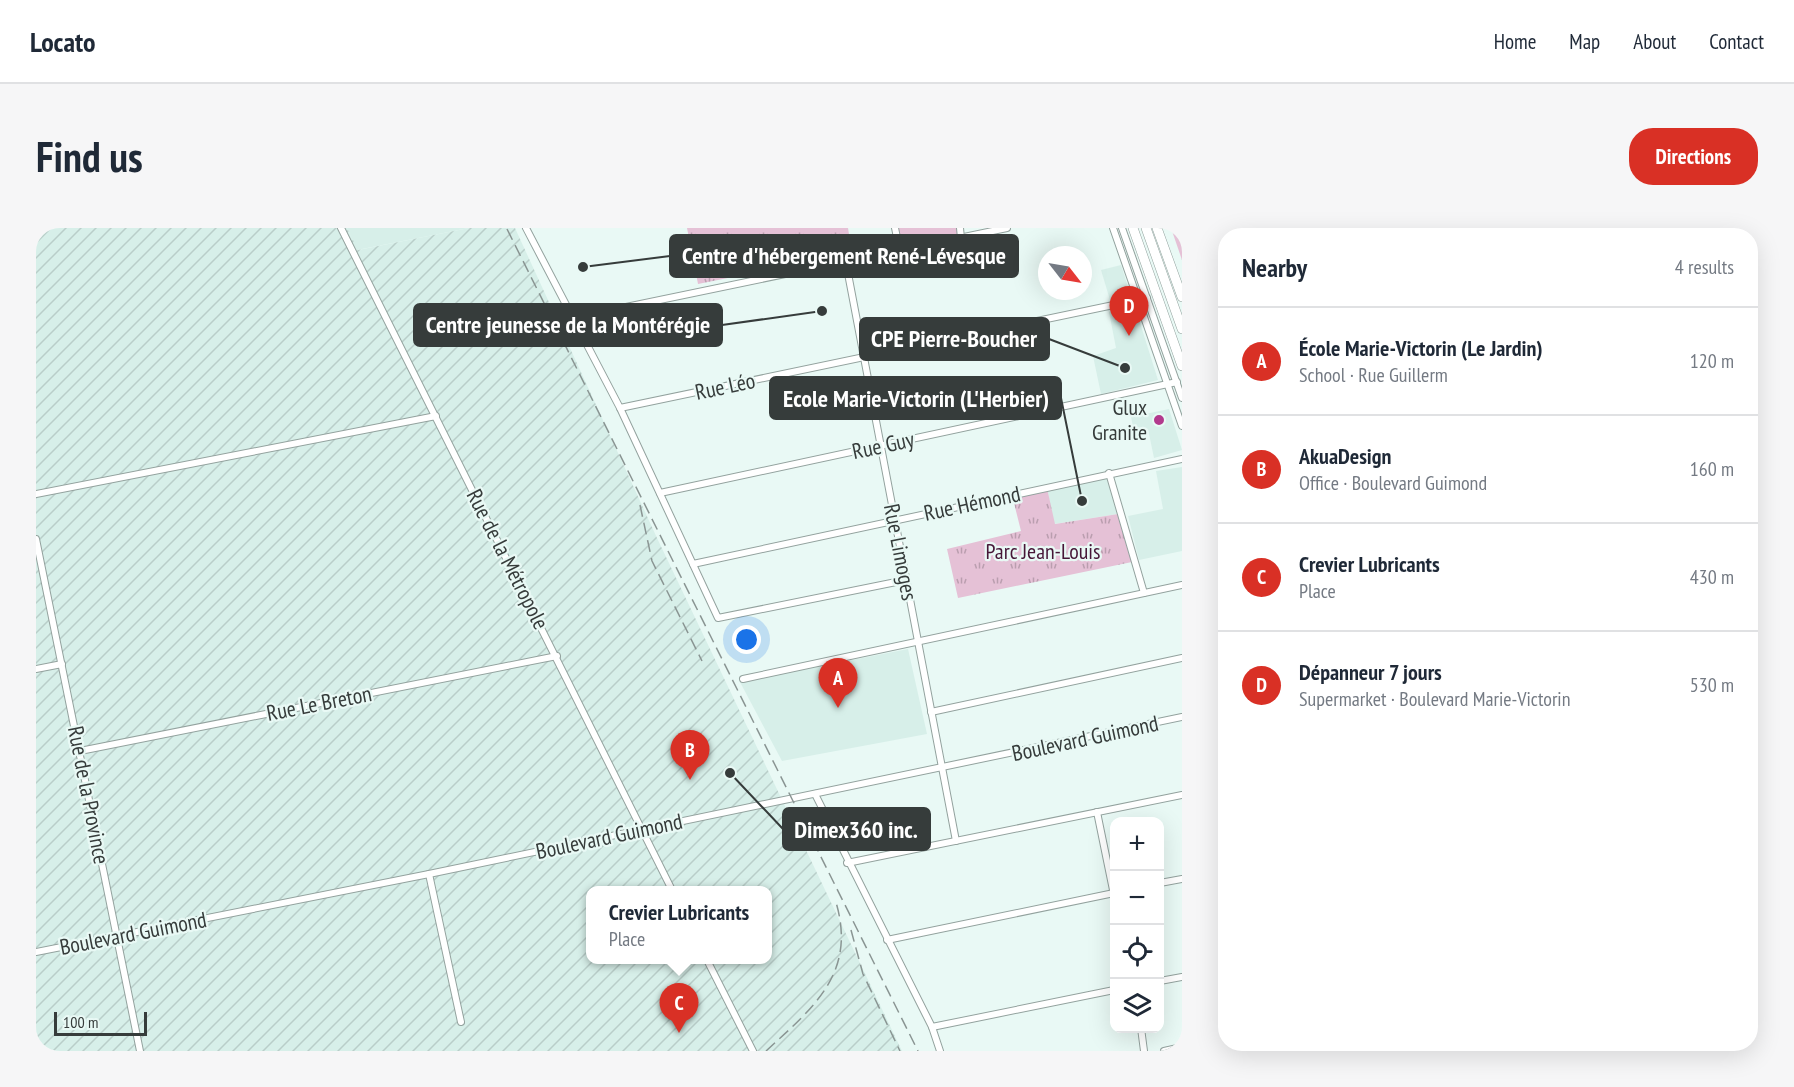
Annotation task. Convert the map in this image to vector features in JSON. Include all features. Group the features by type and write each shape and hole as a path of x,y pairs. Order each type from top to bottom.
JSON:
{"highway":[{"path":"1133,228 1182,366"},
{"path":"1139,228 1182,348"},
{"path":"1146,228 1182,328"},
{"path":"1157,228 1182,297"}],"street":[{"name":"Rue de la Métropole","path":"341,228 557,656 670,886"},
{"path":"526,228 620,408 718,618 906,580"},
{"path":"895,228 900,252"},
{"path":"960,228 961,238"},
{"path":"573,318 1007,228"},
{"path":"1113,228 1182,426"},
{"path":"1122,228 1182,398"},
{"name":"Rue Limoges","path":"846,263 956,841"},
{"name":"Rue Léo","path":"620,408 1147,297"},
{"name":"Rue Guy","path":"660,493 1177,382"},
{"path":"36,494 436,416"},
{"name":"Rue Hémond","path":"693,564 1108,473 1182,459"},
{"path":"1108,473 1144,593"},
{"name":"Rue de la Province","path":"36,539 140,1051"},
{"path":"743,679 1182,585"},
{"name":"Rue Le Breton","path":"80,751 557,656"},
{"path":"931,712 1182,658"},
{"path":"36,669 62,663"},
{"name":"Boulevard Guimond","path":"36,952 815,795 1182,717"},
{"path":"815,795 847,863 932,1028 940,1051"},
{"path":"847,863 1182,795"},
{"path":"1097,812 1110,875"},
{"path":"429,874 461,1022"},
{"path":"1164,882 1182,879"},
{"path":"887,940 1110,895"},
{"path":"709,964 753,1051"},
{"path":"1164,980 1182,977"},
{"path":"932,1028 1110,991"},
{"path":"1142,1033 1144,1051"},
{"path":"1164,1051 1182,1047"}],"shaded area":[{"path":"36,228 347,228 358,250 469,228 515,228 657,538 902,1051 36,1051"},
{"path":"347,228 469,228 357,250"},
{"path":"1121,265 1131,296 1110,300 1101,270"},
{"path":"1135,307 1158,380 1101,394 1093,356 1116,348 1109,312"},
{"path":"1169,409 1182,450 1154,458 1148,429 1134,431 1131,417"},
{"path":"1182,467 1182,551 1139,560 1128,516 1163,509 1156,471"},
{"path":"1108,475 1118,514 1054,524 1047,488"},
{"path":"908,649 927,734 782,761 740,682"}],"green space":[{"path":"687,228 848,228 852,253 698,284"},
{"path":"895,228 960,228 961,238 900,252"},
{"path":"1171,228 1178,228 1182,240 1182,260"},
{"name":"Parc Jean-Louis","path":"1047,488 1055,524 1118,514 1132,562 958,598 947,549 1021,531 1012,495"}],"railway":[{"path":"507,229 918,1051"},
{"path":"640,505 652,561 702,661"},
{"path":"766,1051 801,1019 828,986 841,947 841,925 835,899"},
{"path":"851,930 863,974 900,1051"}],"place":[{"name":"Centre d'hébergement René-Lévesque","path":"583,267"},
{"name":"Centre jeunesse de la Montérégie","path":"822,311"},
{"name":"Dépanneur 7 jours","path":"1129,336"},
{"name":"CPE Pierre-Boucher","path":"1125,368"},
{"name":"Glux Granite","path":"1159,420"},
{"name":"Ecole Marie-Victorin (L'Herbier)","path":"1082,501"},
{"name":"École Marie-Victorin (Le Jardin)","path":"838,708"},
{"name":"Dimex360 inc.","path":"730,773"},
{"name":"AkuaDesign","path":"690,780"},
{"name":"Crevier Lubricants","path":"679,1033"}]}
